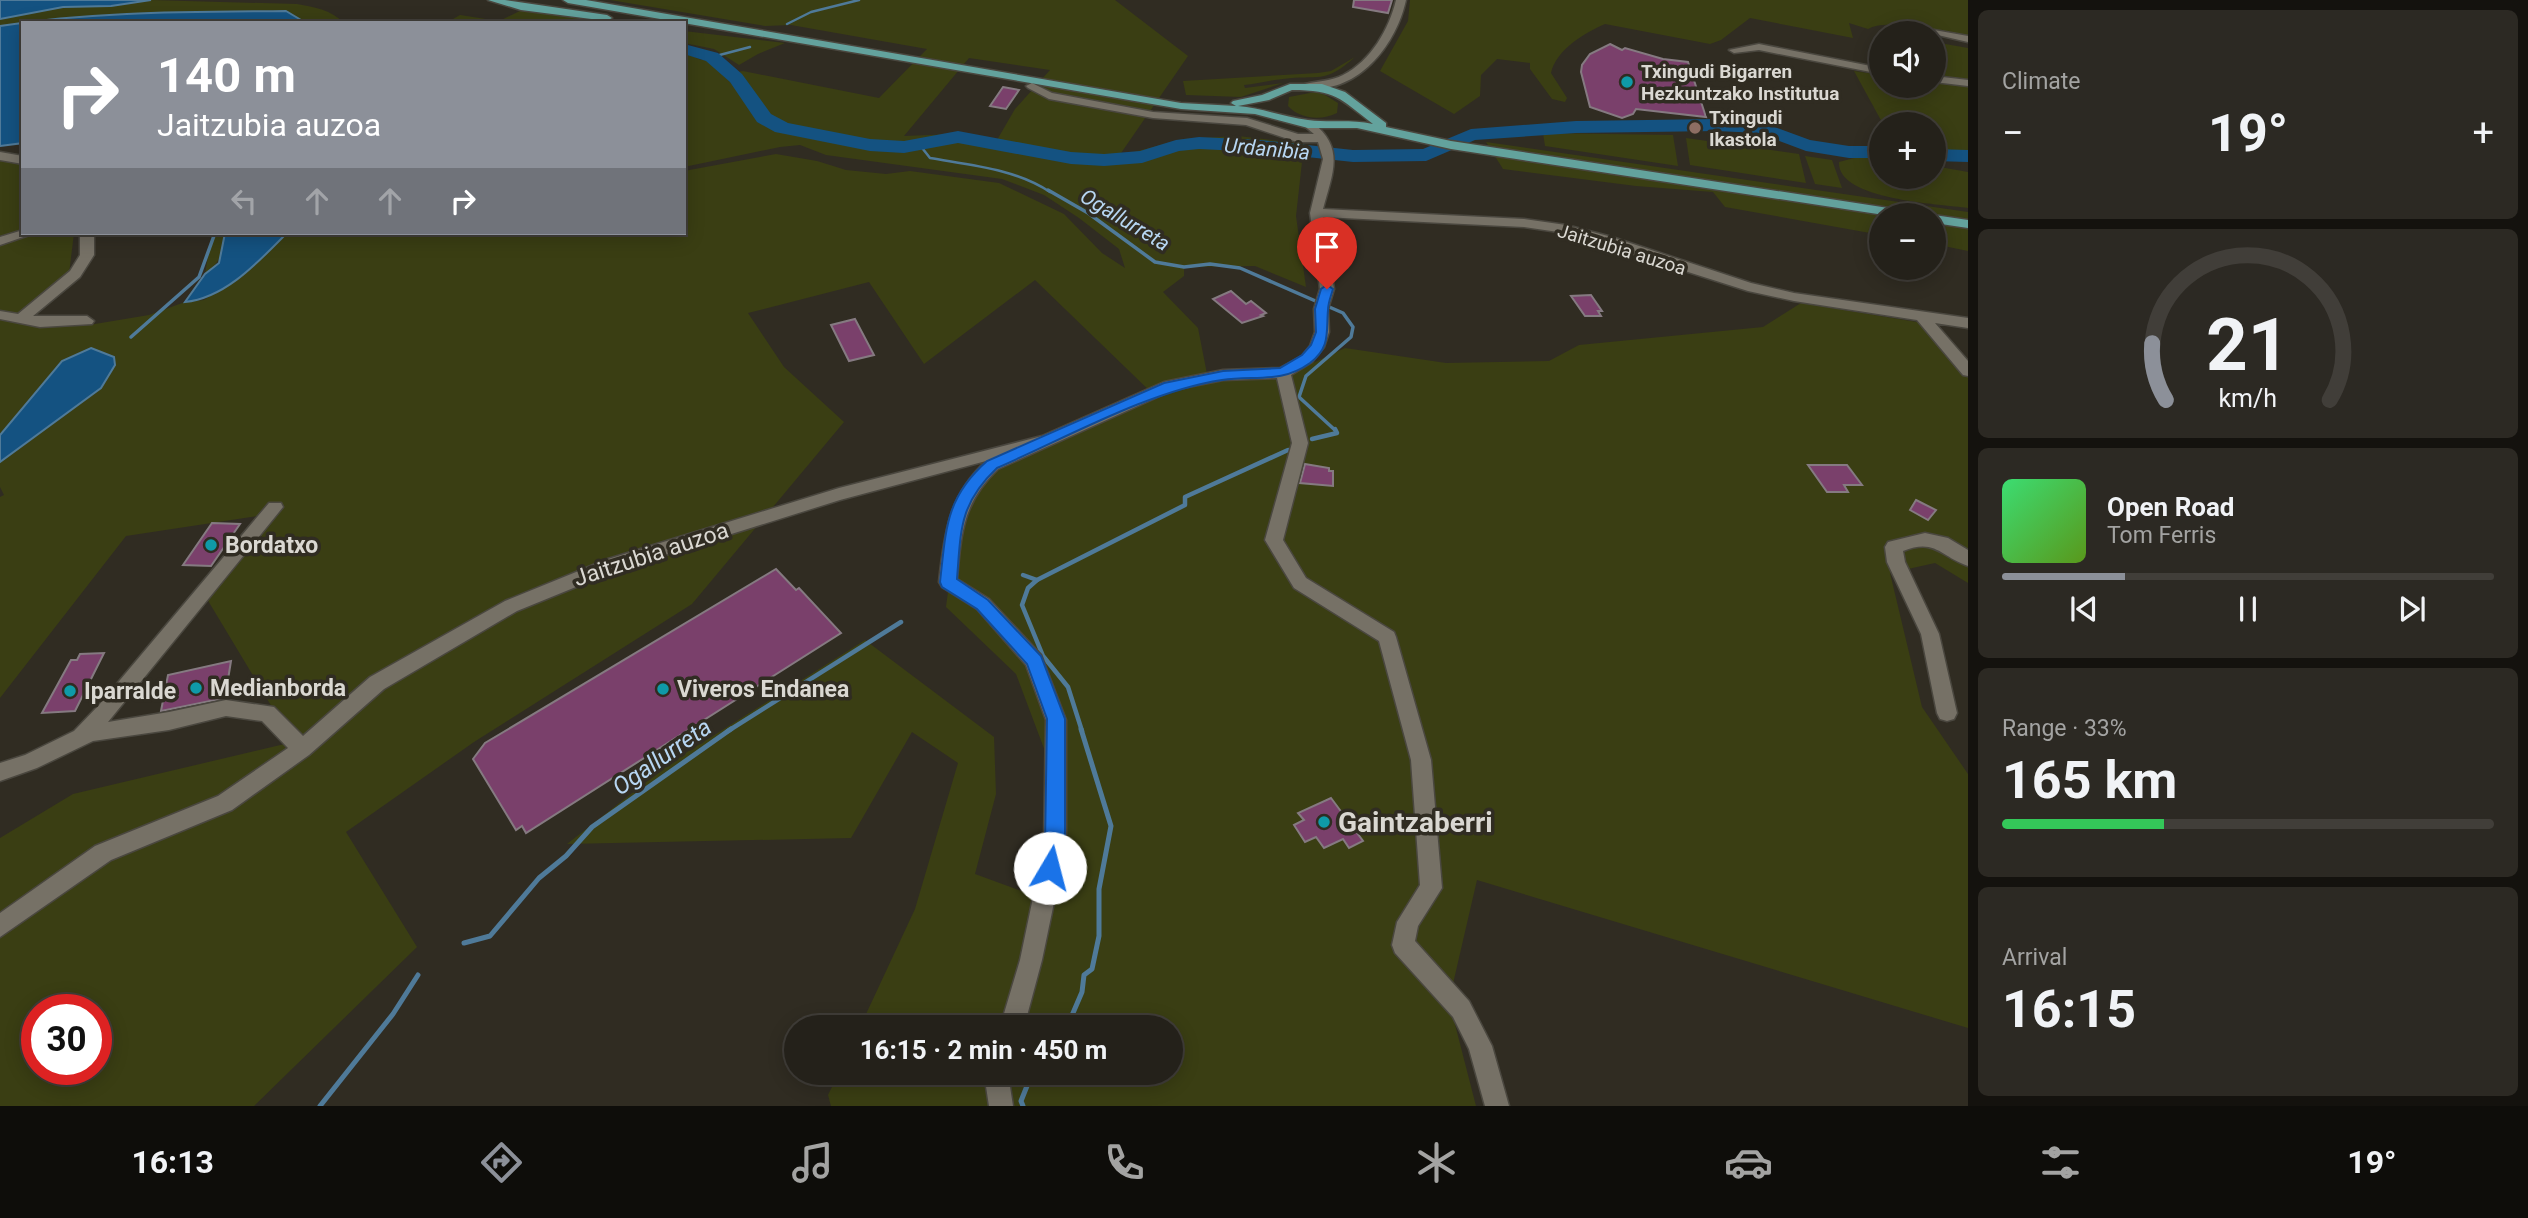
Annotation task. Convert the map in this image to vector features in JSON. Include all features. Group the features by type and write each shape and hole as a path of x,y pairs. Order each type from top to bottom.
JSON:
{"main road":[{"path":"493,0 521,7 630,21"},
{"path":"568,0 1181,106 1255,111 1308,124 1336,124 1472,149 1869,209"},
{"path":"578,0 1192,102 1240,103 1276,94 1290,87 1309,86 1332,90 1379,123 1401,134"},
{"path":"686,27 867,50"},
{"path":"1276,94 1274,106 1287,118"},
{"path":"1336,124 1351,116 1351,102"},
{"path":"1946,220 1968,223"}],"street":[{"path":"1309,86 1347,77 1371,55 1398,17 1401,0"},
{"path":"1946,35 1968,39"},
{"path":"1734,50 1759,47 1869,69"},
{"path":"1347,77 1345,89 1351,102"},
{"path":"1946,80 1968,83"},
{"path":"1032,86 1049,96 1153,115 1247,122 1297,138 1323,139"},
{"path":"1308,124 1323,139"},
{"path":"1336,124 1324,129 1323,139 1329,159 1316,213 1327,277 1321,317 1322,332 1317,347 1307,359 1283,373 1300,443 1274,540 1300,583 1387,637 1421,760 1431,888 1408,922 1403,945 1461,1009 1480,1046 1497,1106"},
{"path":"0,156 21,160"},
{"name":"Jaitzubia auzoa","path":"1316,213 1524,223 1566,229 1748,287 1794,297 1968,323"},
{"path":"0,241 21,235"},
{"path":"21,319 75,274 87,255 87,235"},
{"path":"0,315 40,322 86,321"},
{"path":"1922,317 1968,371"},
{"name":"Jaitzubia auzoa","path":"1015,1015 1031,960 1055,845 1056,719 1034,661 983,604 948,582 957,513 967,491 992,465 1040,441 1169,386 1223,375 1283,373"},
{"name":"Jaitzubia auzoa","path":"0,926 103,853 225,803 302,749 377,683 511,606 572,580 839,494 1040,441"},
{"path":"77,740 106,711 275,507"},
{"path":"1947,713 1930,634 1896,562 1894,547 1912,539 1942,540 1968,559"},
{"path":"0,772 30,762 90,733 169,721 226,708 267,713 302,749"},
{"path":"998,1085 1001,1106"}],"green space":[{"path":"151,0 297,4 328,12 342,21 303,21 286,11 178,12 71,17 21,21 0,26 0,19 63,7 111,6"},
{"path":"610,0 1115,0 1188,56 1119,156 1183,139 1238,136 1304,144 1296,216 1306,287 1255,266 1184,267 1184,276 1163,292 1198,328 1208,379 1285,376 1345,348 1446,363 1549,361 1579,345 1763,327 1801,303 1929,324 1968,377 1968,583 1935,563 1890,573 1922,707 1968,774 1968,1028 1477,880 1449,1001 1476,1106 831,1106 828,1095 833,1085 1183,1085 1183,1015 866,1015 915,909 958,763 912,732 851,838 567,844 673,761 865,640 994,737 996,794 975,874 1043,899 1063,799 1016,674 946,607 957,530 967,500 986,476 1031,451 1156,397 1035,280 924,364 869,282 748,313 784,367 844,422 692,604 474,742 346,832 417,947 254,1106 0,1106 0,838 73,794 293,742 204,594 271,514 126,536 0,698 0,497 4,495 0,487 0,462 28,439 62,361 0,435 0,160 21,164 21,235 74,235 69,274 17,324 89,325 149,315 185,302 204,300 251,268 285,235 686,235 686,171 776,154 817,161 846,170 886,174 910,171 999,183 1064,214 1102,253 1125,268 1119,249 1079,218 1044,195 1002,179 826,155 800,145 686,167 686,53 701,60 707,59 744,96 755,115 767,123 768,115 737,72 879,98 927,49 791,25 765,26","holes":["969,58 1050,70 1015,109 997,140 956,134 904,136"]},
{"path":"1410,0 1968,0 1968,41 1946,36 1946,21 1869,21 1868,29 1849,23 1853,38 1750,18 1721,40 1710,44 1605,24 1572,43 1554,65 1551,73 1567,98 1565,102 1552,99 1530,69 1530,63 1497,59 1481,75 1480,96 1454,114 1380,71 1408,21"},
{"path":"522,10 607,21 499,21"},
{"path":"460,15 499,21 450,21"},
{"path":"686,31 785,43 739,65 714,49 686,43"},
{"path":"1946,44 1968,48 1968,81 1946,78"},
{"path":"1355,57 1328,75 1244,85 1245,88 1283,83 1241,97 1186,95 1183,81 1318,73 1331,71"},
{"path":"1854,71 1869,73 1869,98 1946,98 1946,83 1968,87 1968,160 1946,155 1946,112 1876,112"},
{"path":"1315,92 1338,103 1337,113 1311,117 1298,114 1288,106 1289,97"},
{"path":"1543,133 1673,135 1678,166 1545,146"},
{"path":"1686,138 1799,154 1806,183 1690,165"},
{"path":"1486,142 1906,203 1869,203 1869,233 1725,207 1713,192 1636,186 1503,169"},
{"path":"1805,156 1832,160 1842,188 1815,184"},
{"path":"1858,157 1869,158 1869,189 1946,189 1946,168 1968,172 1968,208 1946,206 1946,203 1914,202 1872,192 1854,185 1843,175 1839,162"},
{"path":"1946,209 1968,212 1968,251 1946,246"},
{"path":"212,235 225,235 218,261 205,274"}],"water":[{"path":"0,0 151,0 111,6 63,7 0,19"},
{"path":"286,11 303,21 36,21 71,17"},
{"path":"21,23 21,143 0,146 0,26"},
{"path":"225,235 285,235 228,286 200,299 185,302 205,274 219,263"},
{"path":"91,348 114,357 115,365 101,388 0,462 0,435 62,361"}],"building":[{"path":"1354,0 1392,0 1388,13 1353,7"},
{"name":"Txingudi Bigarren Hezkuntzako Institutua","path":"1610,44 1622,50 1625,48 1663,59 1688,62 1706,117 1636,109 1633,114 1622,118 1590,107 1581,72 1582,65 1590,54"},
{"path":"1003,87 1019,90 1006,109 990,106"},
{"path":"1231,291 1246,304 1251,301 1266,313 1242,323 1213,299"},
{"path":"1591,295 1602,311 1598,311 1601,316 1585,316 1571,296"},
{"path":"855,319 874,355 849,361 831,325"},
{"path":"1305,464 1333,471 1333,486 1300,483"},
{"path":"1808,465 1847,465 1862,485 1844,485 1848,492 1827,492"},
{"path":"1916,500 1936,510 1928,520 1910,510"},
{"name":"Bordatxo","path":"212,523 240,524 211,566 183,565"},
{"name":"Viveros Endanea","path":"776,569 796,590 799,588 841,633 526,833 522,826 516,830 473,759 485,743"},
{"name":"Iparralde","path":"104,653 75,711 42,713 71,660 77,660 80,654"},
{"name":"Medianborda","path":"231,661 225,698 161,711 168,675"},
{"name":"Gaintzaberri","path":"1331,798 1363,841 1349,848 1343,839 1324,848 1316,837 1305,842 1294,825 1304,820 1298,813"}],"waterway":[{"path":"787,24 811,12 859,0"},
{"path":"712,57 750,47"},
{"name":"Urdanibia","path":"686,50 712,57 736,78 764,118 782,128 870,145 904,147 958,137 1071,158 1104,160 1142,157 1176,146 1199,143 1261,146 1353,156 1426,155 1471,135 1576,127 1717,125 1761,128 1806,145 1849,152 1869,152"},
{"name":"Ogallurreta","path":"919,144 930,158 1008,173 1050,192"},
{"name":"Urdanibia","path":"1946,155 1968,156"},
{"name":"Ogallurreta","path":"1048,190 1088,213 1155,262 1184,267 1210,264 1240,268 1343,313 1353,327 1351,337 1306,376 1299,397 1336,431"},
{"path":"131,337 199,277 214,235"},
{"name":"Ogallurreta","path":"1312,439 1337,433 1336,431"},
{"name":"Ogallurreta","path":"1037,580 1185,505 1185,497 1288,450"},
{"name":"Ogallurreta","path":"1023,575 1037,580"},
{"name":"Ogallurreta","path":"1037,580 1028,588 1022,605 1043,656 1068,687 1082,731"},
{"name":"Ogallurreta","path":"730,730 901,622"},
{"name":"Ogallurreta","path":"1072,1015 1082,992 1084,975 1092,969 1099,936 1099,889 1111,826 1081,729"},
{"name":"Ogallurreta","path":"464,943 490,936 539,878 566,856 592,827 730,730"},
{"name":"Ogallurreta","path":"320,1106 393,1014 418,975"},
{"name":"Ogallurreta","path":"1023,1106 1021,1101 1027,1085"}],"place":[{"name":"Txingudi Bigarren Hezkuntzako Institutua","path":"1627,82"},
{"name":"Txingudi Ikastola","path":"1695,128"},
{"name":"Bordatxo","path":"211,545"},
{"name":"Medianborda","path":"196,688"},
{"name":"Viveros Endanea","path":"663,689"},
{"name":"Iparralde","path":"70,691"},
{"name":"Gaintzaberri","path":"1324,822"}],"route":[{"path":"1050,868 1055,845 1056,719 1034,661 983,604 948,582 957,513 961,502 974,481 992,465 1040,441 1169,386 1223,375 1283,373 1307,359 1321,340 1321,309 1327,289"}]}
